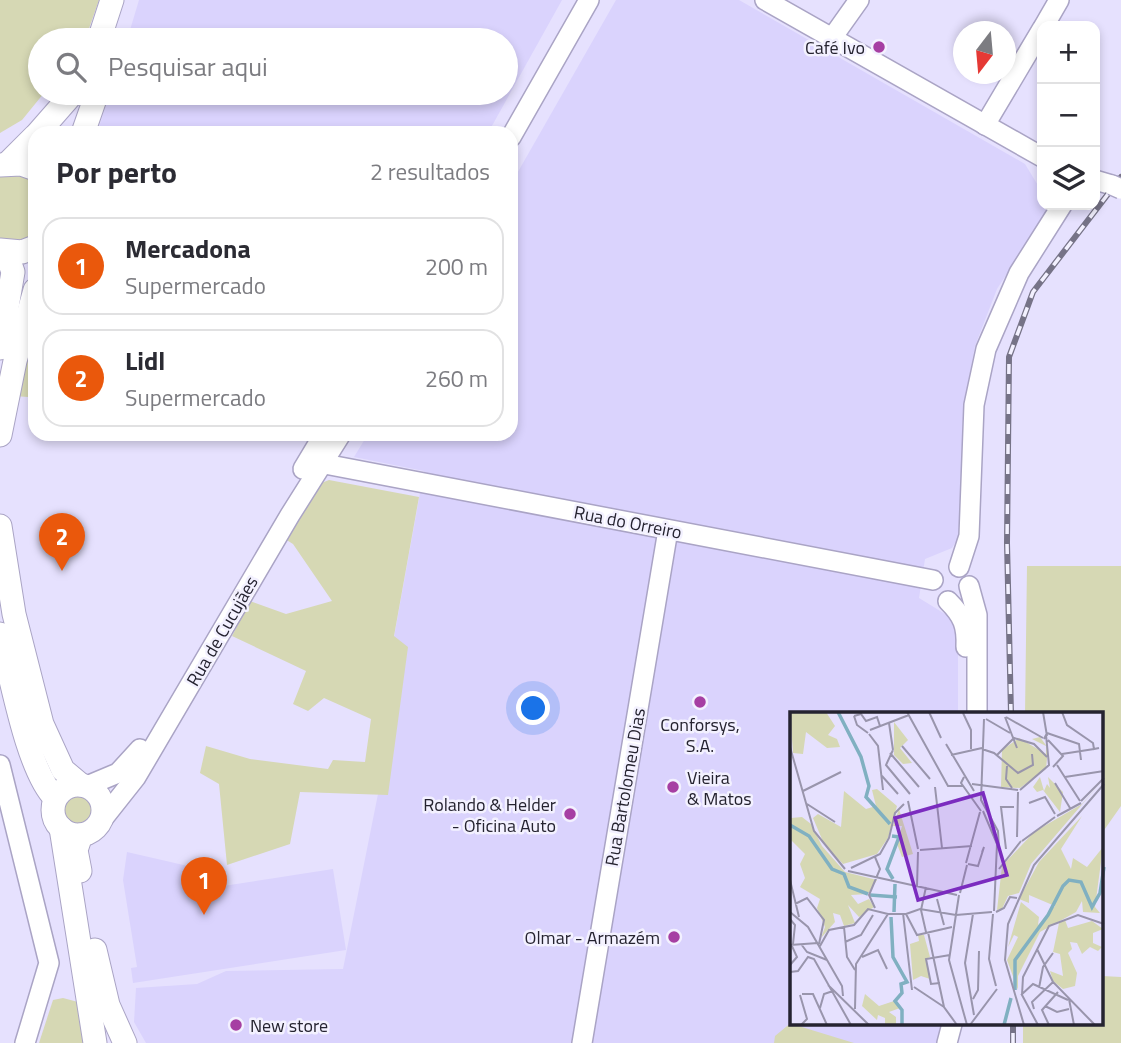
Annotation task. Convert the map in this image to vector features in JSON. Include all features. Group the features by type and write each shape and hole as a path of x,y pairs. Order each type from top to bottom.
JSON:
{"main road":[{"path":"103,28 112,0"},
{"path":"118,28 127,0"},
{"path":"43,126 62,105"},
{"path":"85,126 93,105"},
{"path":"3,164 28,141"},
{"path":"3,164 28,166"},
{"path":"1,339 13,272 3,251 28,250"},
{"path":"0,435 15,361 28,315"},
{"path":"0,526 14,614 42,724 63,770 97,794 102,804 103,815 80,829 76,850 101,980 125,1043"},
{"path":"0,634 33,758 48,791 55,798"},
{"path":"80,829 53,812 55,798 66,787 84,785"},
{"path":"80,829 95,1043"}],"street":[{"path":"518,99 574,0"},
{"path":"517,126 589,0"},
{"path":"765,0 1037,154"},
{"path":"832,38 859,0"},
{"path":"1047,21 1059,0"},
{"path":"985,125 1037,37"},
{"path":"503,126 515,105"},
{"path":"959,567 969,536 974,405 986,349 1019,273 1059,210"},
{"name":"Rua de Cucujães","path":"80,829 136,777 316,461 322,441"},
{"name":"Rua de Cucujães","path":"84,785 118,773 137,755 316,461 335,441"},
{"name":"Rua do Orreiro","path":"316,461 933,580"},
{"name":"Rua Bartolomeu Dias","path":"582,1043 668,530"},
{"path":"965,712 967,629 960,613 948,601 938,596 933,580 943,567 959,567 967,575 977,615 977,712"},
{"path":"948,601 964,596 969,586"},
{"path":"0,765 49,963 26,1043"},
{"path":"947,1043 951,1026"}],"shaded area":[{"path":"139,0 562,0 518,79 518,28 131,28"},
{"path":"616,0 739,0 1025,164 1037,184 1037,210 1045,210 1046,214 997,289 975,346 963,409 960,535 952,548 925,559 919,598 950,617 958,631 958,712 790,712 790,1026 945,1026 940,1043 146,1043 134,1022 136,988 197,984 226,971 343,969 379,789 394,637 424,471 354,457 364,441 518,441 518,172"},
{"path":"106,105 504,105 492,126 99,126"},
{"path":"127,852 214,872 217,887 333,869 346,950 133,983 131,968 137,967 123,880"}],"green space":[{"path":"0,0 99,0 89,28 28,28 28,105 34,105 22,120 0,133"},
{"path":"0,173 28,177 28,239 0,243"},
{"path":"28,352 28,397 14,396"},
{"path":"329,480 419,497 394,636 408,647 388,795 300,792 290,844 227,865 219,784 200,773 206,746 250,759 328,769 333,760 365,762 371,719 324,698 308,711 293,704 306,671 232,636 250,601 286,614 332,601 293,544 285,539 319,484"},
{"path":"1027,566 1121,566 1121,806 1104,830 1104,712 1025,712"},
{"path":"77,789 90,795 96,808 90,821 77,827 64,821 58,808 64,795"},
{"path":"1104,976 1121,977 1121,1043 1023,1043 1023,1026 1104,1026"},
{"path":"63,998 78,1002 84,1043 39,1043 53,1000"},
{"path":"790,1024 790,1026 799,1026 854,1043 774,1043 775,1036"}],"railway":[{"path":"1011,712 1007,543 1009,357 1033,292 1121,177"},
{"path":"1013,1026 1013,1043"}],"place":[{"name":"Café Ivo","path":"879,47"},
{"name":"Lidl","path":"62,571"},
{"name":"Conforsys, S.A.","path":"700,702"},
{"name":"Vieira & Matos","path":"673,787"},
{"name":"Rolando & Helder - Oficina Auto","path":"570,814"},
{"name":"Mercadona","path":"204,915"},
{"name":"Olmar - Armazém","path":"674,937"},
{"name":"New store","path":"236,1025"}]}
